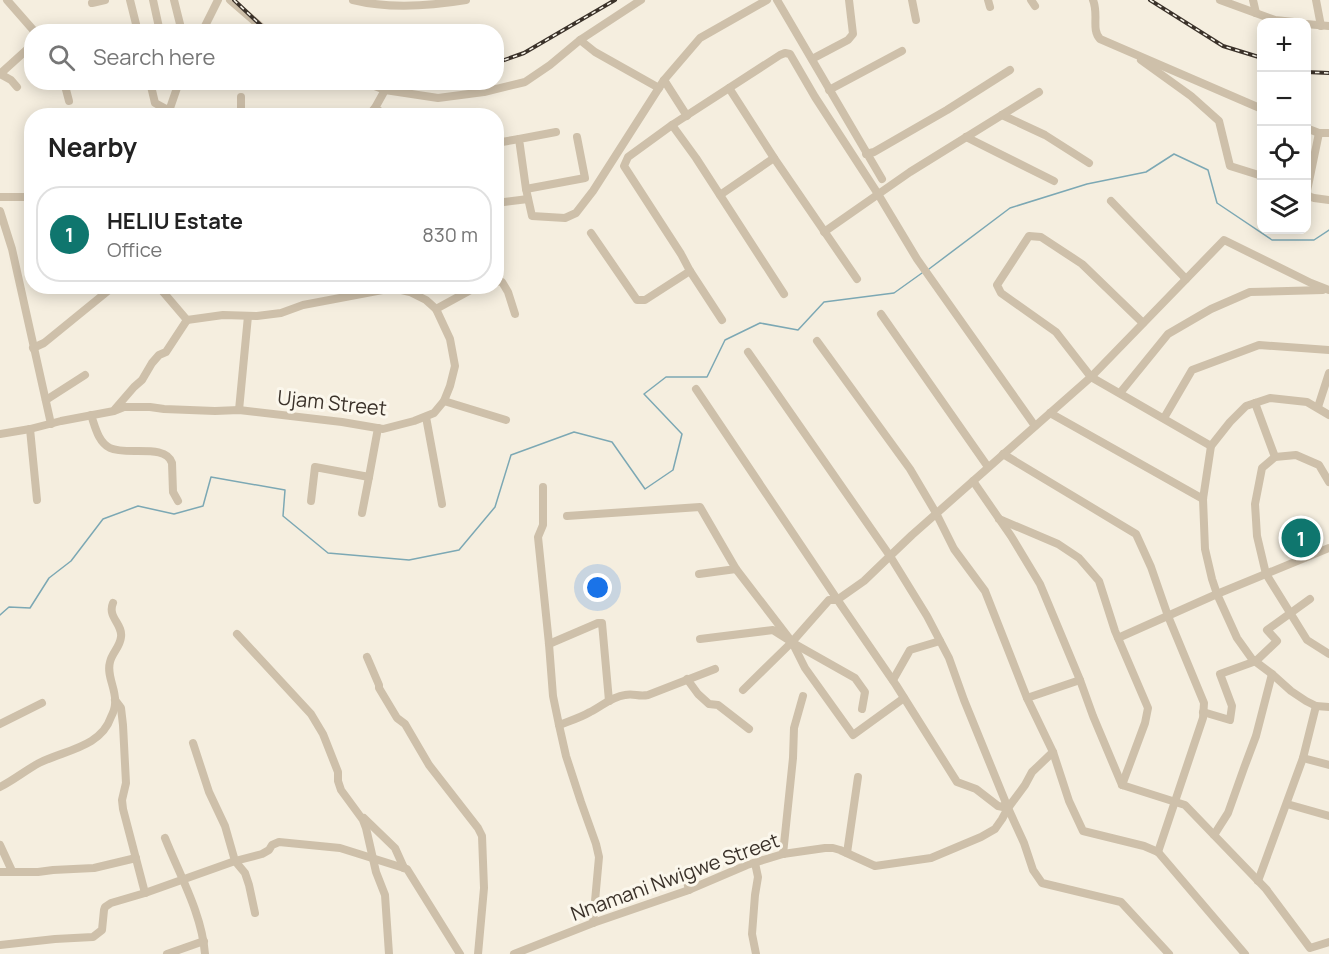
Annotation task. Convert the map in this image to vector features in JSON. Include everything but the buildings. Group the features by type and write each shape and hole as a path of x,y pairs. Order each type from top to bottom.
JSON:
{"street":[{"path":"7,0 28,24"},
{"path":"130,0 136,24"},
{"path":"153,0 158,24"},
{"path":"174,0 180,24"},
{"path":"206,24 218,0"},
{"path":"230,0 258,24"},
{"path":"353,0 373,4 392,2 421,4 466,0"},
{"path":"504,87 525,82 580,40 641,0"},
{"path":"519,140 532,216 565,218 576,213 593,191 664,80 700,38 767,0"},
{"path":"777,0 882,179"},
{"path":"812,59 848,40 853,34 849,0"},
{"path":"912,0 916,20"},
{"path":"1093,0 1097,19 1096,34 1100,39 1257,107"},
{"path":"1220,0 1270,18"},
{"path":"1253,0 1256,13"},
{"path":"1316,0 1325,26"},
{"path":"580,40 595,52 659,88"},
{"path":"829,90 902,51"},
{"path":"1128,51 1191,96 1219,121 1230,166 1257,174"},
{"path":"17,87 11,80 0,74 24,52"},
{"path":"722,320 624,165 628,157 672,125 780,54 785,53 789,54 917,259 1035,426"},
{"path":"866,154 874,152 938,115 1010,70"},
{"path":"664,80 687,116"},
{"path":"729,88 856,279"},
{"path":"66,90 69,101"},
{"path":"152,90 155,103 162,108"},
{"path":"171,108 176,90"},
{"path":"375,108 385,90 438,98 492,90"},
{"path":"824,232 878,194 1039,92"},
{"path":"241,97 241,108"},
{"path":"1002,115 1045,135 1089,163"},
{"path":"672,125 784,294"},
{"path":"1311,130 1329,133"},
{"path":"504,142 556,132"},
{"path":"1309,180 1318,133"},
{"path":"577,136 585,178 593,191"},
{"path":"966,137 1054,181"},
{"path":"720,195 774,158"},
{"path":"526,189 585,178"},
{"path":"0,197 24,196"},
{"path":"1311,197 1329,200"},
{"path":"504,202 528,198"},
{"path":"1111,201 1186,279"},
{"path":"0,211 12,249 51,424"},
{"path":"591,233 636,300 645,300 690,271"},
{"path":"1143,323 1082,264 1041,237 1029,236 997,285 1001,293 1056,332 1091,377 1211,446"},
{"path":"743,690 792,642 829,600 837,600 864,581 936,513 1091,377 1224,240 1311,284 1328,290"},
{"path":"504,286 515,314"},
{"path":"1120,393 1168,334 1211,309 1250,292 1328,290"},
{"path":"33,348 44,343 104,294"},
{"path":"165,294 187,320"},
{"path":"114,411 142,380 159,355 166,352 187,320 223,315 257,316 281,313 303,305 359,294"},
{"path":"414,294 426,300 436,309 450,339 455,366 444,401 506,420"},
{"path":"436,309 463,294"},
{"path":"881,314 988,467"},
{"path":"239,410 248,316"},
{"path":"817,341 910,469 954,549 985,591 1027,698 1053,752 1069,801 1083,831 1144,846 1158,852 1245,954"},
{"path":"1164,418 1192,370 1259,345 1329,350"},
{"path":"748,352 890,556 927,616 949,658 1033,870 1042,884 1121,903 1169,954"},
{"path":"1318,407 1329,373"},
{"path":"46,400 86,375"},
{"path":"696,389 893,680 957,782 976,789 998,806 1008,808"},
{"path":"1329,415 1307,402 1270,398 1246,406 1211,446 1203,499 1205,549 1212,579 1237,638 1252,659 1291,691 1306,702 1329,707"},
{"name":"Ujam Street","path":"0,434 124,407 239,410 383,429 426,417 434,413 444,401"},
{"path":"1255,403 1275,458"},
{"path":"1050,413 1203,499"},
{"path":"91,415 98,436 110,448 167,455 172,463 173,492 178,501"},
{"path":"426,417 442,504"},
{"path":"362,513 378,428"},
{"path":"30,429 37,500"},
{"path":"1003,454 1136,534 1204,703 1203,718 1158,852"},
{"path":"1329,482 1319,465 1296,455 1275,458 1262,468 1255,504 1257,536 1266,574 1307,640 1329,654"},
{"path":"311,501 315,467 369,477"},
{"path":"973,481 1040,584 1122,785"},
{"path":"543,487 543,525 538,537 553,696 566,756 599,856 593,923"},
{"path":"567,516 700,507 736,569 792,642 805,668 853,735 904,698"},
{"path":"999,519 1058,544 1079,558 1099,581 1119,638 1148,708 1145,723 1122,785"},
{"path":"1119,638 1217,594 1329,548"},
{"path":"699,574 736,569"},
{"path":"1203,712 1230,720 1232,706 1220,674 1256,661 1277,641 1267,630 1310,599"},
{"path":"0,787 38,763 85,745 104,732 115,705 109,665 122,634 111,612 113,603"},
{"path":"549,644 602,623 609,700"},
{"path":"700,639 773,630 855,678 865,692 861,709"},
{"path":"237,634 311,714 323,735 338,772 341,790 363,820 376,872 385,894 389,954"},
{"path":"893,680 910,650 940,641"},
{"path":"367,657 379,688 392,710 405,724 429,765 482,836 484,888 478,954"},
{"path":"559,725 589,713 609,700 626,694 640,697 648,695 715,669"},
{"path":"1214,835 1228,813 1256,736 1272,674"},
{"path":"687,679 709,704 718,705 749,729"},
{"path":"1027,698 1080,680"},
{"path":"783,854 794,728 803,696"},
{"path":"115,700 121,708 123,725 126,783 122,800 123,809 145,893"},
{"path":"0,724 42,703"},
{"path":"1258,881 1303,758 1316,706"},
{"path":"193,743 209,792 225,826 235,861 245,873 255,913"},
{"name":"Nnamani Nwigwe Street","path":"514,954 783,854 833,848 875,866 931,858 995,829 1032,772 1053,752"},
{"path":"1303,758 1329,765"},
{"path":"847,853 858,777"},
{"path":"1122,785 1185,805 1266,889 1310,948 1329,942"},
{"path":"1287,804 1329,816"},
{"path":"356,810 395,848 404,868 460,954"},
{"path":"165,838 199,917 206,954"},
{"path":"0,945 93,937 102,930 105,907 111,903 262,854 279,842 340,848 404,868"},
{"path":"0,844 12,872"},
{"path":"0,872 94,868 136,858"},
{"path":"753,952 752,921 758,877 755,863"},
{"path":"685,873 690,890"},
{"path":"167,954 204,941"}],"waterway":[{"path":"929,269 1010,208 1087,184 1146,172 1174,154 1208,170 1217,203 1272,240 1314,240 1329,230"},
{"path":"0,615 9,607 30,608 49,578 71,561 103,519 138,506 174,514 203,506 211,477 285,490 283,516 328,553 409,560 459,550 495,507 511,455 574,432 612,442 645,489 673,470 682,434 644,394 666,377 707,377 725,340 760,323 798,330 824,302 894,293 922,273"}],"railway":[{"path":"234,0 260,24"},
{"path":"504,60 524,53 615,0"},
{"path":"1150,0 1223,46 1257,56"},
{"path":"1311,72 1329,73"}],"place":[{"name":"HELIU Estate","path":"1301,538"}]}
